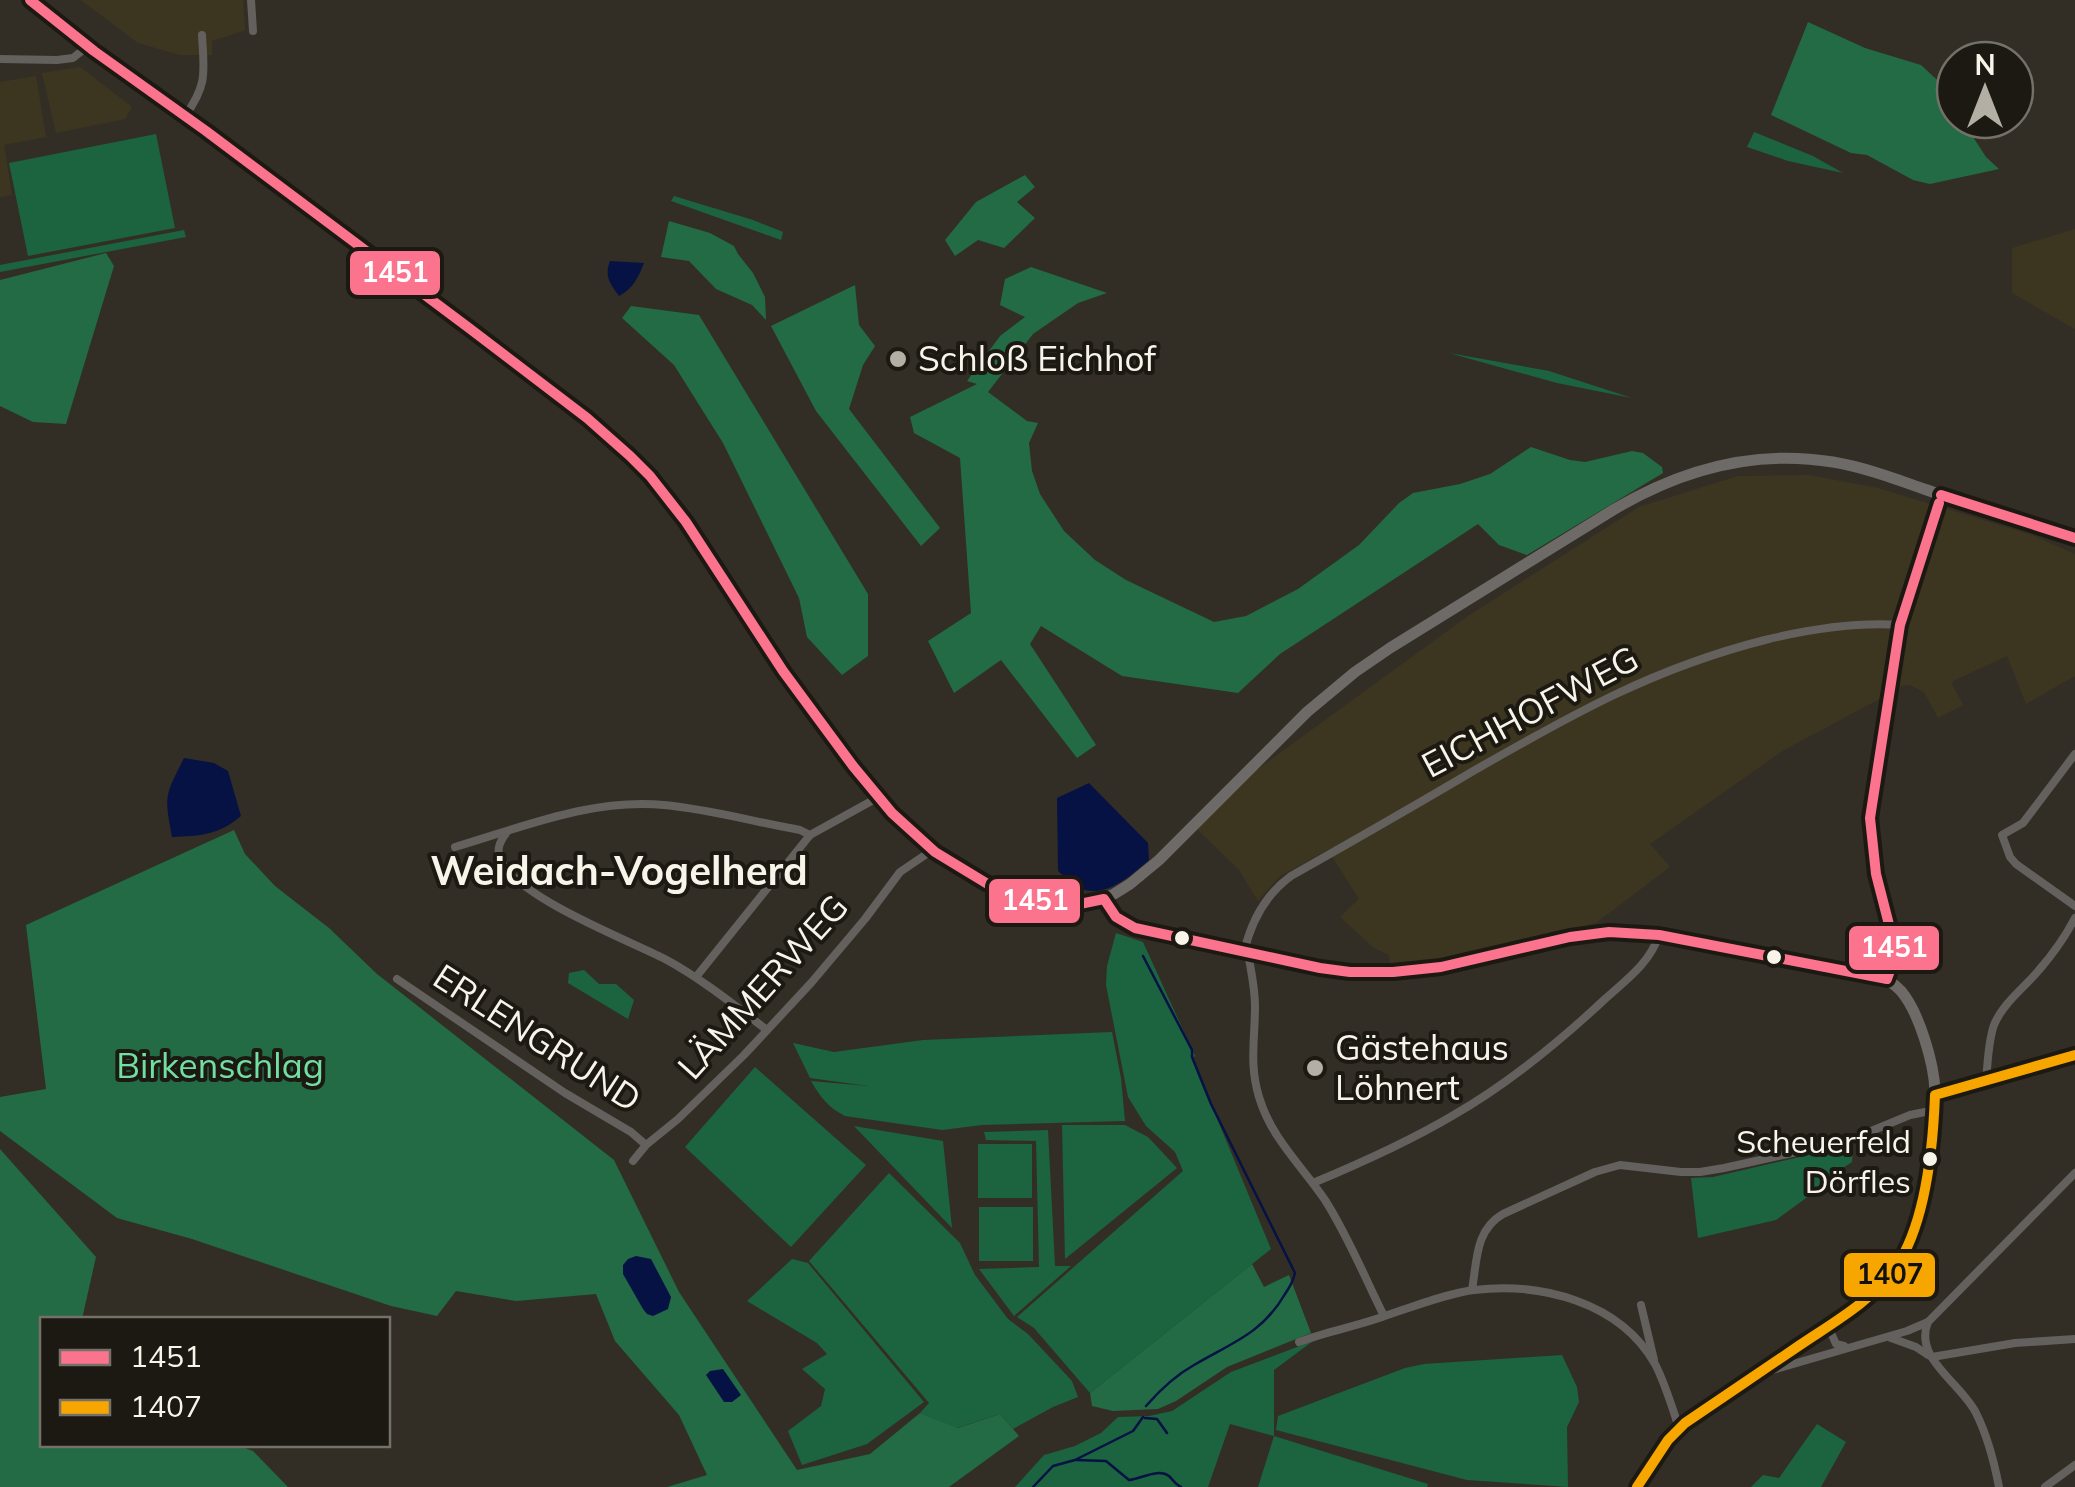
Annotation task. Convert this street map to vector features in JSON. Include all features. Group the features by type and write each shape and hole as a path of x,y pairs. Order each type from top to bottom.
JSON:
{"main road":[{"path":"31,1 470,328 576,410 642,468 699,541 776,661 877,798 931,851 988,883 1034,901 1072,908 1104,899 1130,884 1307,712 1354,672 1581,530 1661,484 1694,472 1724,464 1783,458 1837,463 2075,538"},
{"path":"1104,899 1113,916 1135,928 1350,972 1440,966 1594,933 1642,932 1875,975 1899,989 1925,1044 1936,1095 1920,1203 1906,1248 1879,1288 1680,1428 1637,1487"},
{"path":"1936,1095 2075,1054"}],"street":[{"path":"251,0 253,31"},
{"path":"186,116 202,88 202,35"},
{"path":"0,58 73,58 88,46"},
{"path":"1887,979 1894,944 1876,874 1870,818 1900,625 1941,495"},
{"name":"EICHHOFWEG","path":"1246,953 1255,919 1284,882 1589,706 1676,666 1729,649 1825,628 1872,623 1900,625"},
{"path":"2075,754 2023,823 2002,835 2016,864 2075,906"},
{"path":"696,977 810,835 877,798"},
{"path":"455,847 592,809 662,804 810,835"},
{"path":"508,832 501,839 498,852 514,876 556,905 696,977 767,1030"},
{"name":"LÄMMERWEG","path":"633,1161 744,1055 840,949 900,872 931,851"},
{"path":"1986,1082 1995,1024 2008,1003 2059,945 2075,918"},
{"path":"1313,1184 1449,1118 1516,1074 1639,967 1653,952 1659,935"},
{"path":"1246,953 1255,990 1252,1058 1261,1103 1287,1151 1328,1204 1384,1316"},
{"name":"ERLENGRUND","path":"396,979 646,1145"},
{"path":"1472,1290 1479,1242 1489,1223 1595,1172 1620,1165 1681,1172 1724,1168 1847,1140 1910,1115 1935,1110"},
{"path":"1757,1374 1928,1322 2075,1173"},
{"path":"1299,1342 1472,1290 1518,1290 1576,1299 1607,1314 1626,1329 1655,1364"},
{"path":"1641,1304 1655,1364 1680,1428"},
{"path":"1928,1322 1924,1344 1974,1408 1991,1448 1999,1487"},
{"path":"1828,1326 1837,1345 1854,1346"},
{"path":"1886,1337 1932,1357 2075,1338"},
{"path":"2045,1487 2075,1465"}],"shaded area":[{"path":"81,0 243,0 245,30 212,41 212,55 180,55 138,43"},
{"path":"80,67 132,107 125,119 56,133 42,73"},
{"path":"36,76 46,137 4,145 12,195 0,197 0,82"},
{"path":"2075,229 2075,329 2012,293 2012,248"},
{"path":"610,261 644,263 632,286 619,296 609,280"},
{"path":"1809,475 1878,488 2032,535 2075,554 2075,676 2026,704 2007,656 1951,682 1963,705 1938,718 1924,692 1910,685 1900,686 1784,750 1650,844 1670,867 1596,923 1469,956 1390,964 1389,955 1374,948 1340,917 1359,899 1328,850 1280,876 1258,901 1239,870 1197,829 1255,771 1468,616 1639,507 1738,476"},
{"path":"184,758 214,763 228,771 241,816 209,833 172,837 168,796"},
{"path":"1089,783 1148,843 1149,860 1116,885 1097,891 1077,887 1058,871 1057,798"},
{"path":"636,1256 651,1259 671,1297 668,1309 653,1316 643,1309 623,1274 623,1265"},
{"path":"723,1369 741,1395 732,1402 724,1402 706,1375"}],"green space":[{"path":"1808,22 1865,48 1921,65 1935,78 1935,140 1975,140 1999,169 1930,184 1913,180 1867,155 1851,153 1771,115"},
{"path":"1754,132 1813,156 1843,173 1747,147"},
{"path":"156,134 175,228 28,256 9,163"},
{"path":"1025,175 1035,187 1017,202 1035,218 1004,248 978,240 955,256 945,240 976,202"},
{"path":"674,196 783,232 781,240 671,201"},
{"path":"669,221 710,233 734,246 765,297 766,320 752,305 716,289 689,261 661,257"},
{"path":"184,230 186,237 0,272 0,265"},
{"path":"106,253 114,266 66,424 33,422 0,406 0,280"},
{"path":"1031,267 1107,293 1078,303 1033,334 988,392 1027,421 1038,423 1029,443 1040,494 1064,531 1095,560 1126,580 1214,622 1246,616 1298,589 1359,545 1413,493 1490,474 1531,447 1585,462 1632,451 1643,453 1662,467 1663,473 1527,555 1499,545 1478,524 1280,654 1238,693 1122,676 1041,626 1030,644 1096,745 1077,758 1001,660 954,693 928,641 971,613 960,458 914,433 910,417 977,384 967,381 1000,336 1025,317 1000,305 1005,279"},
{"path":"855,285 859,325 875,346 863,365 849,409 940,528 921,546 816,411 771,326"},
{"path":"631,306 699,315 868,594 868,656 842,675 807,637 799,598 723,443 674,365 622,318"},
{"path":"1449,353 1549,371 1632,398 1557,383"},
{"name":"Birkenschlag","path":"234,830 245,854 275,886 329,928 377,974 614,1160 679,1292 797,1470 870,1454 920,1413 958,1428 1000,1414 1019,1436 949,1487 667,1487 707,1475 679,1415 615,1341 596,1294 516,1301 456,1291 437,1316 391,1306 117,1218 0,1131 0,1097 46,1089 26,925"},
{"path":"1116,933 1143,942 1195,1056 1192,1058 1271,1249 1090,1393 1034,1328 1017,1317 1183,1171 1175,1152 1146,1126 1128,1097 1106,985"},
{"path":"584,970 599,984 616,984 634,1000 628,1019 568,983 569,973"},
{"path":"1112,1032 1125,1121 982,1125 942,1130 839,1113 825,1102 811,1081 868,1086 810,1078 793,1043 834,1052 923,1040"},
{"path":"755,1067 866,1165 791,1247 685,1147"},
{"path":"1062,1125 1125,1125 1148,1137 1177,1168 1065,1259"},
{"path":"854,1126 943,1141 952,1228"},
{"path":"1048,1130 1055,1266 1071,1266 1014,1316 979,1269 1039,1267 1036,1141 986,1140 984,1132"},
{"path":"978,1144 1032,1144 1032,1198 978,1198"},
{"path":"1853,1148 1852,1162 1776,1220 1698,1238 1691,1178 1713,1177"},
{"path":"0,1149 96,1257 82,1317 40,1317 40,1447 242,1447 253,1451 288,1487 0,1487"},
{"path":"889,1173 960,1243 975,1275 1008,1319 1028,1334 1072,1381 1078,1397 1013,1429 1000,1414 957,1428 920,1413 929,1403 809,1261"},
{"path":"979,1207 1033,1207 1033,1261 979,1261"},
{"path":"792,1259 808,1263 924,1402 867,1444 802,1465 788,1431 821,1406 825,1389 802,1369 827,1354 817,1343 747,1301"},
{"path":"1252,1264 1264,1287 1289,1275 1311,1333 1227,1367 1158,1409 1113,1411 1092,1406 1090,1393"},
{"path":"1313,1341 1274,1370 1274,1436 1230,1424 1208,1487 1015,1487 1044,1455 1101,1433 1118,1417 1172,1411 1231,1372"},
{"path":"1562,1355 1577,1387 1579,1402 1567,1427 1568,1487 1467,1480 1276,1430 1278,1416 1405,1368"},
{"path":"1817,1424 1846,1442 1821,1487 1751,1487 1763,1475 1779,1478"},
{"path":"1274,1436 1428,1484 1258,1487"}],"waterway":[{"path":"1143,956 1192,1050 1211,1104 1295,1273 1276,1308 1256,1328 1181,1373 1146,1406"},
{"path":"1033,1487 1053,1466 1075,1460 1133,1431 1143,1417"},
{"path":"1145,1418 1157,1419 1167,1433"},
{"path":"1076,1460 1106,1461 1129,1480 1165,1474 1181,1487"}],"transit line":[{"name":"1451","path":"30,0 469,328 630,456 686,522 783,671 853,766 892,813 935,852 986,883 1038,902 1070,906 1104,899 1116,917 1135,928 1350,972 1441,967 1570,937 1609,932 1659,935 1887,979 1894,944 1876,874 1870,818 1900,625 1939,503"},
{"name":"1451","path":"1941,495 2075,538"},
{"name":"1407","path":"1637,1487 1668,1440 1685,1423 1852,1310 1896,1267 1921,1207 1930,1161 1935,1095 2075,1055"}],"place":[{"name":"Schloß Eichhof","path":"898,359"},
{"name":"Gästehaus Löhnert","path":"1315,1068"},
{"name":"Scheuerfeld Dörfles","path":"1930,1159"}],"district":[{"name":"Weidach-Vogelherd","path":"619,871"}]}
